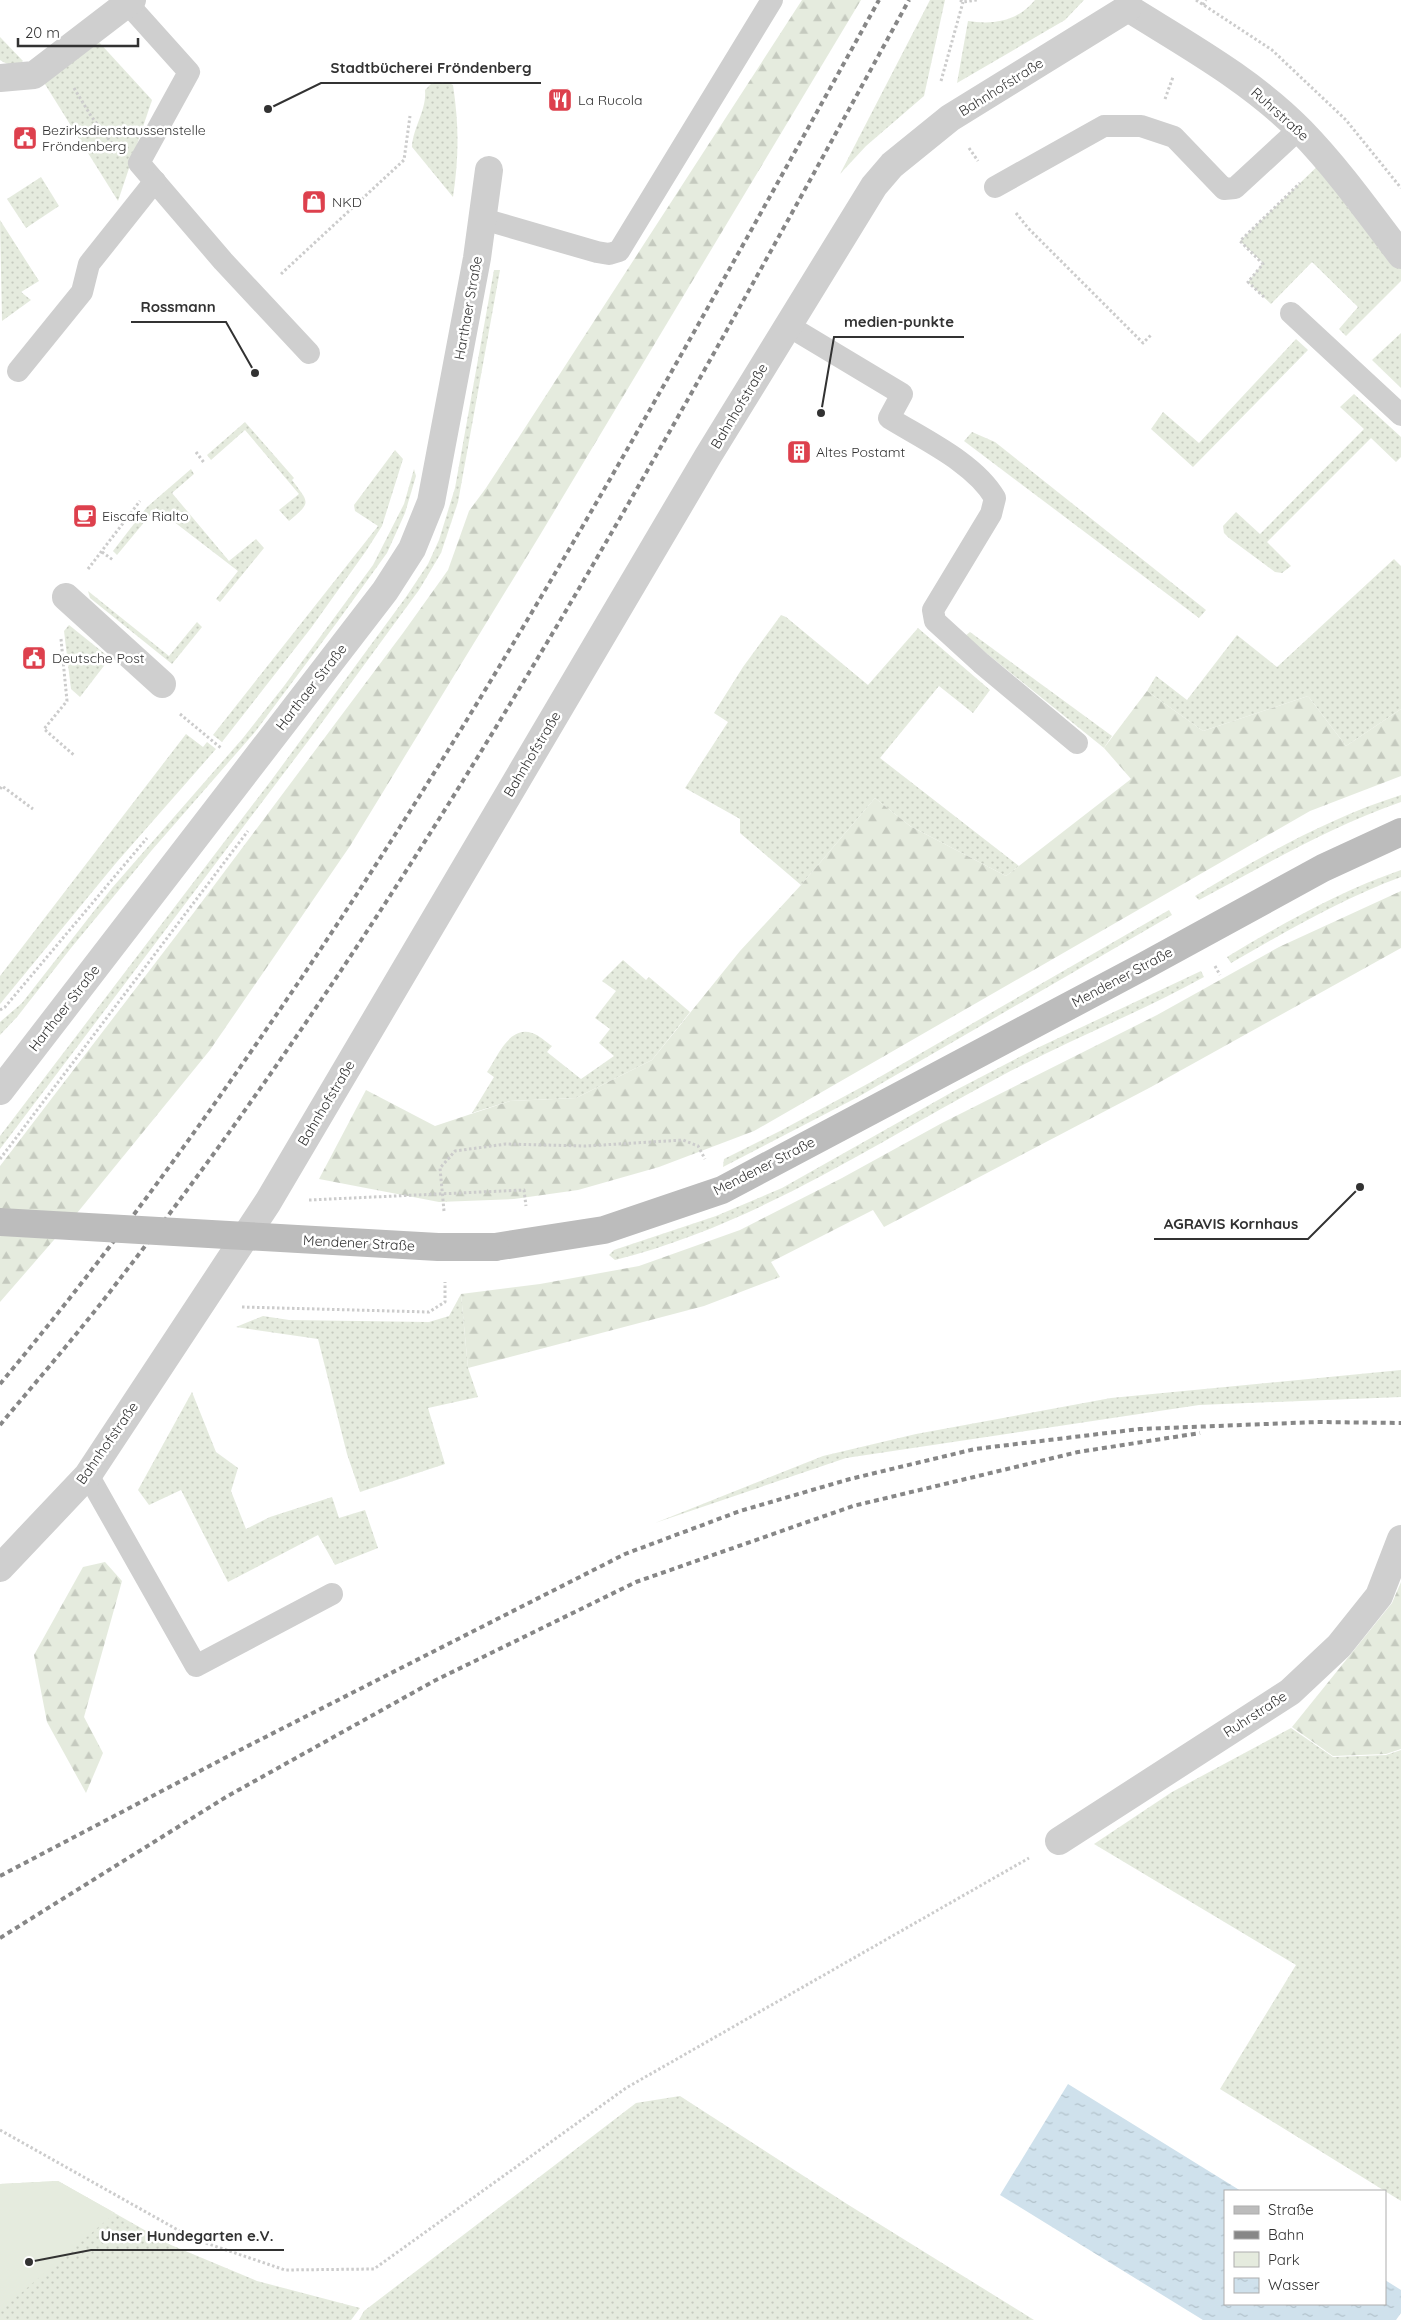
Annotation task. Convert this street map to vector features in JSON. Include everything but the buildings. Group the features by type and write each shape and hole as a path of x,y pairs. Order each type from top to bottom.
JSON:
{"main road":[{"name":"Mendener Straße","path":"0,1222 438,1247 495,1247 604,1230 722,1190 1135,971 1323,868 1401,832"}],"street":[{"path":"0,78 34,75 129,2"},
{"name":"Bahnhofstraße","path":"0,1568 88,1475 268,1202 703,465 874,186 892,165 950,118 1128,4"},
{"name":"Ruhrstraße","path":"1128,4 1184,43 1240,78 1300,129 1326,158 1401,256"},
{"name":"Harthaer Straße","path":"0,1091 385,591 412,549 431,502 483,220 489,170"},
{"path":"66,597 162,684"},
{"name":"Ruhrstraße","path":"1059,1841 1290,1692 1339,1646 1379,1596 1401,1538"}],"lane":[{"path":"483,220 597,252 609,254 619,251 772,0"},
{"path":"129,2 189,72 139,163 257,297 309,352"},
{"path":"995,187 1104,126 1141,126 1174,138 1224,189 1235,188 1300,129"},
{"path":"18,371 82,292 89,264 155,181"},
{"path":"1291,313 1401,415"},
{"path":"787,326 902,394 889,418 960,462 987,483 996,498 991,514 933,610 935,621 981,663 1077,743"},
{"path":"88,1475 196,1666 332,1594"}],"path":[{"path":"977,0 961,1 941,80 950,118 995,187 1028,228 1143,343 1152,334"},
{"path":"1203,5 1206,0"},
{"path":"1154,130 1184,43"},
{"path":"34,75 52,75 73,87 91,116 122,156 139,163"},
{"path":"257,297 404,160 410,116"},
{"path":"1291,313 1285,317 1248,282 1263,264 1240,241 1326,158"},
{"path":"196,452 206,464"},
{"path":"76,756 44,730 67,701 57,606 102,552 140,501"},
{"path":"102,552 113,560"},
{"path":"203,733 213,742"},
{"path":"0,789 2,786 33,809"},
{"path":"0,1010 5,1007 148,838"},
{"path":"268,1202 524,1190 526,1210"},
{"path":"0,2130 194,2239 284,2270 374,2269 626,2088 1059,1841"}],"green space":[{"path":"802,0 861,0 540,535 350,846 210,1050 73,1218 0,1302 0,1166 195,911 448,570 469,511 486,488"},
{"path":"930,0 945,0 924,96 866,146 840,174"},
{"path":"1035,0 1084,0 1065,20 957,83 968,21 996,22 1005,20 1021,13"},
{"path":"0,37 23,61 11,65 0,60"},
{"path":"97,40 152,100 118,201 43,81"},
{"path":"433,82 447,82 453,85 458,141 453,197 412,147 424,105 425,90"},
{"path":"1326,158 1401,255 1401,281 1346,336 1339,329 1358,307 1312,262 1271,304 1248,282 1263,263 1240,241"},
{"path":"41,177 59,206 26,228 7,199"},
{"path":"0,220 39,281 21,292 31,300 2,321"},
{"path":"494,270 500,270 458,502 441,553 419,590 315,732 0,1149 0,1136 273,778 406,597 428,564 439,540 455,488"},
{"path":"1401,333 1401,388 1372,360"},
{"path":"1296,339 1308,350 1193,467 1151,429 1163,412 1199,443"},
{"path":"1354,394 1401,437 1401,457 1396,462 1371,438 1267,542 1291,566 1282,573 1275,572 1229,538 1224,533 1223,526 1236,512 1260,534 1364,429 1340,407"},
{"path":"245,422 294,478 292,480 305,498 305,506 289,521 279,510 299,494 245,430 211,460 207,455"},
{"path":"972,432 995,442 1206,610 1199,618 964,441"},
{"path":"395,450 403,459 382,526 311,628 222,742 213,735 378,526 355,511 354,505"},
{"path":"191,469 194,474 172,493 229,561 256,539 264,548 220,602 216,599 238,571 156,508 117,555 113,551 147,507"},
{"path":"414,469 416,476 405,513 387,553 338,621 255,732 152,850 17,1017 0,1035 0,1022 22,1003 112,888 243,738 284,686 373,565 404,504"},
{"path":"1394,559 1401,566 1401,709 1346,746 1308,696 1203,731 1147,691 1156,676 1187,700 1237,635 1277,667"},
{"path":"88,591 169,656 197,622 202,627 172,664 90,598"},
{"path":"781,615 786,617 868,685 918,628 990,690 973,713 939,686 880,758 1019,866 1006,876 910,826 875,798 801,885 740,833 740,819 685,788 728,722 714,713 743,667"},
{"path":"69,625 110,658 80,697 71,689 64,631"},
{"path":"970,632 1112,736 1104,748 965,636"},
{"path":"1147,691 1203,731 1308,696 1346,746 1401,709 1401,776 1310,811 754,1131 659,1167 578,1190 514,1199 439,1202 319,1179 366,1090 435,1126 510,1101 576,1098 652,1060 740,951 801,885 875,798 910,826 1006,876 1131,779 1104,748"},
{"path":"186,734 203,747 207,742 216,749 116,863 0,1004 0,976"},
{"path":"1401,795 1401,802 1323,835 1199,900 1195,896 1269,853 1321,827 1374,804"},
{"path":"1401,870 1401,877 1336,905 1231,963 1227,957 1269,932 1334,898"},
{"path":"1401,891 1401,948 1151,1087 884,1227 873,1210 771,1262 780,1277 704,1306 468,1368 461,1294 540,1284 639,1266 740,1230 842,1178 942,1123 1157,1015 1279,947"},
{"path":"1169,910 1172,915 858,1097 723,1167 724,1159 871,1082"},
{"path":"623,960 646,980 649,977 690,1012 652,1060 576,1098 510,1101 472,1113 494,1077 487,1072 505,1044 517,1034 524,1032 532,1033 540,1037 552,1046 547,1052 581,1079 614,1056 599,1043 610,1029 595,1018 616,991 602,981"},
{"path":"1201,971 1204,977 1003,1075 815,1180 719,1225 668,1244 615,1260 609,1255 614,1250 716,1216 782,1188 954,1091 1033,1050"},
{"path":"461,1294 468,1368 478,1397 428,1408 445,1464 360,1492 347,1454 318,1339 236,1327 263,1316 289,1320 429,1322 449,1316"},
{"path":"1401,1370 1401,1397 1199,1405 846,1458 655,1523 823,1456 916,1434 1111,1398"},
{"path":"192,1392 216,1452 238,1468 231,1491 246,1529 270,1517 332,1497 339,1518 365,1510 378,1548 335,1565 318,1535 228,1582 181,1490 149,1505 138,1490"},
{"path":"105,1562 122,1581 84,1717 103,1753 86,1793 47,1722 34,1655 83,1567"},
{"path":"1401,1582 1401,1749 1386,1754 1333,1756 1292,1727 1392,1603"},
{"path":"1291,1728 1333,1757 1386,1755 1401,1750 1401,2201 1220,2089 1296,1965 1094,1844 1172,1792"},
{"path":"680,2096 847,2204 1034,2320 359,2320 364,2311 636,2103"},
{"path":"58,2181 171,2245 257,2281 360,2308 351,2320 0,2320 0,2184"},
{"path":"58,2181 115,2213 0,2311 0,2184"}],"water":[{"path":"1068,2084 1239,2190 1224,2190 1224,2305 1386,2305 1386,2281 1401,2290 1401,2313 1396,2320 1203,2320 1000,2195"}],"railway":[{"path":"0,1384 118,1236 229,1084 378,861 454,741 600,496 741,249 879,0"},
{"path":"0,1425 105,1299 231,1129 338,974 441,816 539,656 634,493 909,0"},
{"path":"0,1876 238,1751 625,1554 740,1511 850,1479 975,1449 1140,1429 1317,1422 1401,1423"},
{"path":"0,1938 226,1797 434,1681 636,1582 853,1506 1078,1452 1200,1433"}],"place":[{"name":"La Rucola","path":"560,100"},
{"name":"Stadtbücherei Fröndenberg","path":"268,109"},
{"name":"Bezirksdienstaussenstelle Fröndenberg","path":"25,138"},
{"name":"NKD","path":"314,202"},
{"name":"Rossmann","path":"255,373"},
{"name":"medien-punkte","path":"821,413"},
{"name":"Altes Postamt","path":"799,452"},
{"name":"Eiscafe Rialto","path":"85,516"},
{"name":"Deutsche Post","path":"34,658"},
{"name":"AGRAVIS Kornhaus","path":"1360,1187"},
{"name":"Unser Hundegarten e.V.","path":"29,2262"}]}
